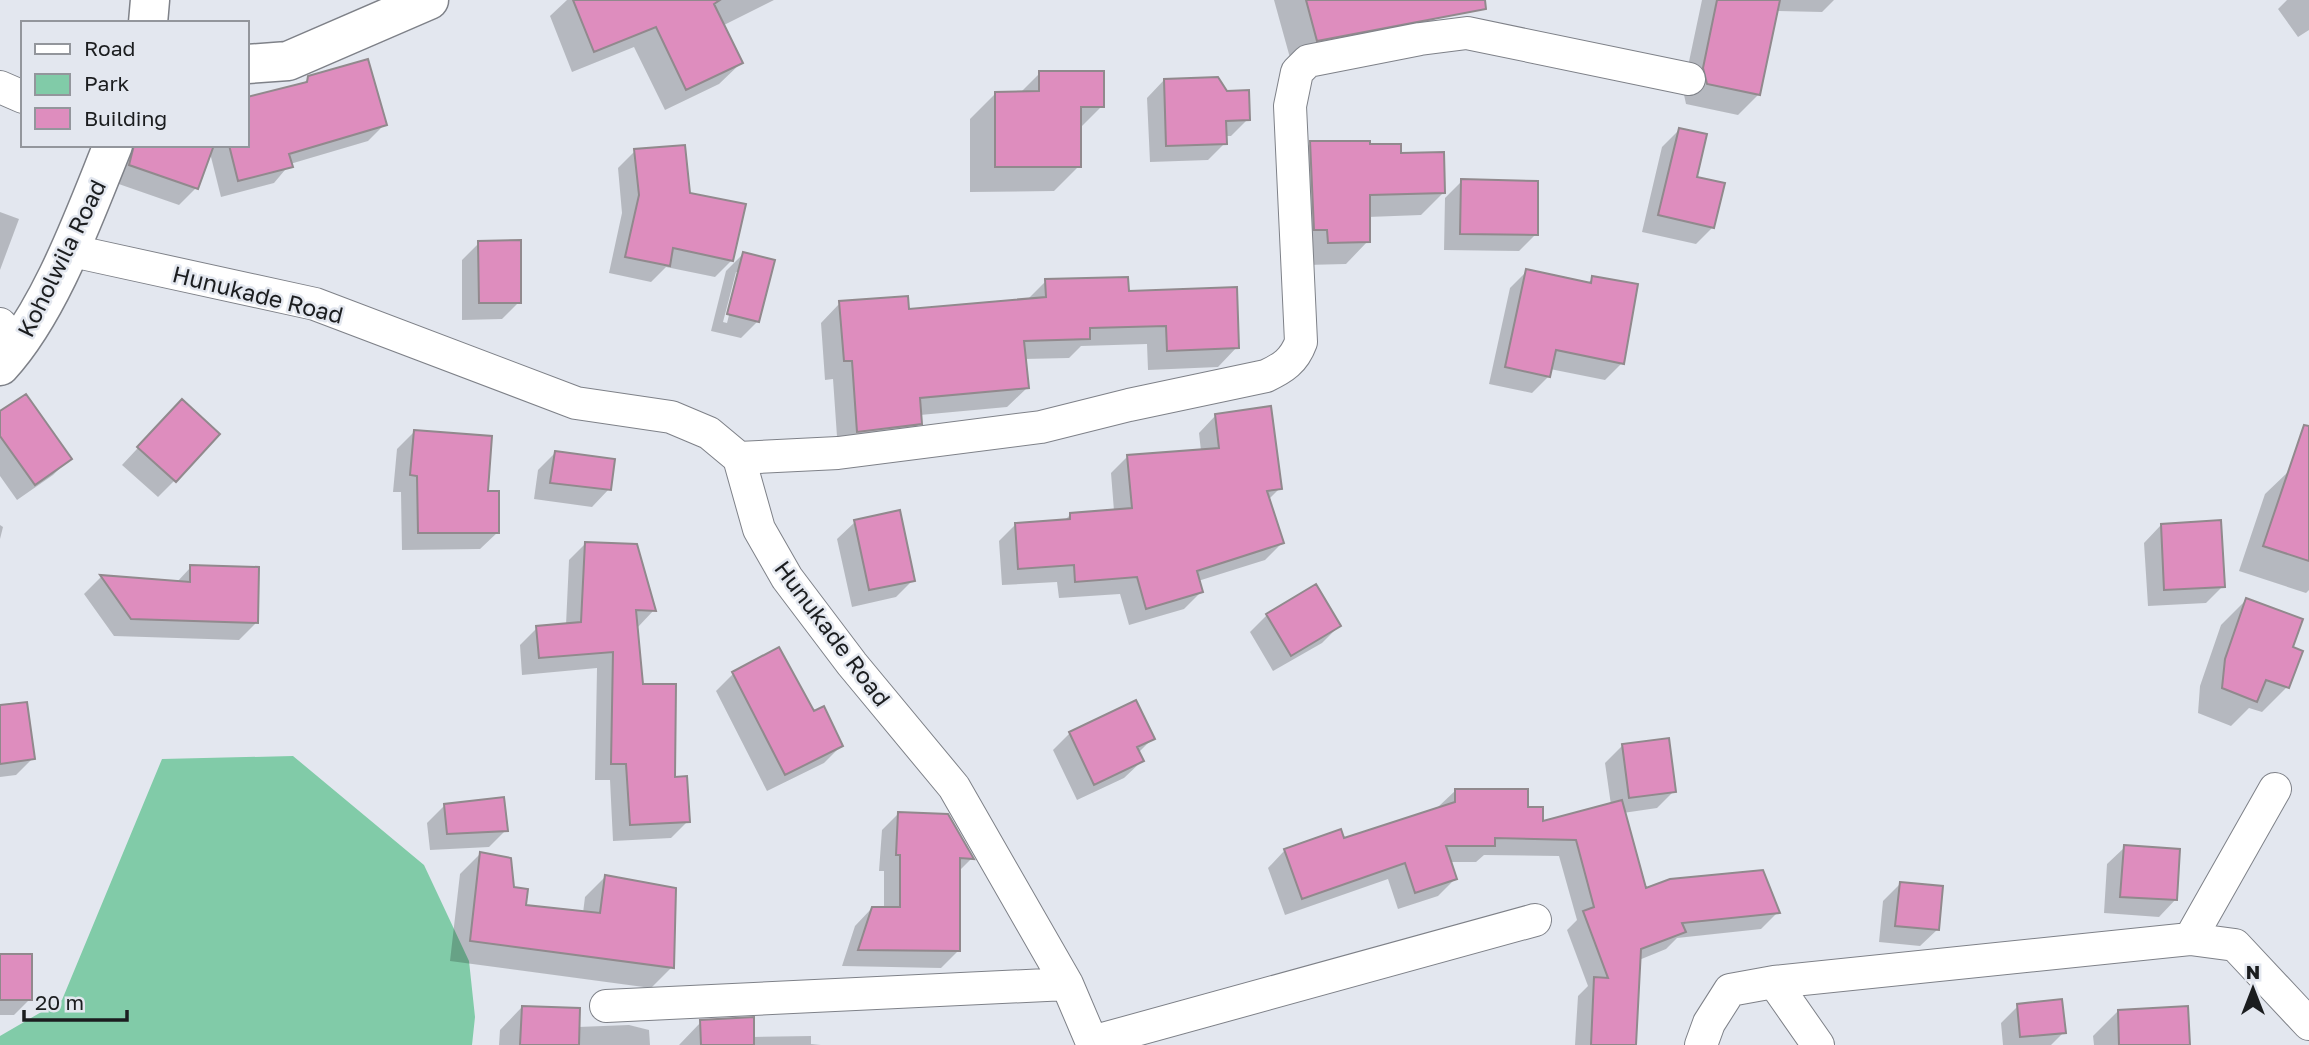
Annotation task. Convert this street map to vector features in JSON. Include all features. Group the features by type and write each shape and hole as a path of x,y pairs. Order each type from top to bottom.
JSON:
{"street":[{"path":"148,21 150,0"},
{"path":"248,64 288,61 429,0"},
{"path":"739,458 838,453 1041,427 1266,376 1283,368 1296,356 1301,342 1290,106 1297,72 1308,61 1420,39 1467,33 1689,79"},
{"path":"0,87 21,96"},
{"name":"Koholwila Road","path":"6,345 43,306 112,147"},
{"name":"Hunukade Road","path":"68,250 315,304 576,403 671,417 709,433 739,458 759,529 787,578 852,664 954,787 1067,984 1093,1043"},
{"path":"2190,939 2275,789"},
{"path":"1093,1043 1535,920"},
{"path":"1701,1045 1709,1023 1730,990 1774,982 2190,939 2235,945 2309,1024"},
{"path":"1774,982 1818,1045"},
{"path":"606,1006 1067,984"}],"green space":[{"path":"293,756 424,865 469,961 475,1017 472,1045 0,1045 0,1036 62,1000 162,759"}],"building":[{"path":"573,0 720,0 714,4 743,63 686,90 656,27 594,52"},
{"path":"1306,0 1485,0 1486,9 1317,41"},
{"path":"1717,0 1780,0 1760,95 1707,84 1703,68"},
{"path":"368,59 387,125 289,154 293,167 238,181 230,147 248,147 248,97 307,82 308,76"},
{"path":"1039,71 1104,71 1104,107 1081,107 1081,167 995,167 995,92 1039,91"},
{"path":"1218,77 1227,91 1249,90 1250,120 1226,121 1227,144 1166,146 1164,79"},
{"path":"1679,128 1707,134 1697,177 1725,183 1714,228 1658,215"},
{"path":"1310,141 1370,141 1370,144 1401,144 1401,153 1444,152 1445,193 1370,195 1370,242 1328,243 1327,230 1314,230"},
{"path":"685,145 690,193 746,204 733,261 673,248 670,266 625,257 639,195 634,149"},
{"path":"134,147 213,147 198,189 129,165"},
{"path":"1461,179 1538,181 1538,235 1460,234"},
{"path":"521,240 521,303 479,303 478,241"},
{"path":"743,252 775,260 759,322 727,314"},
{"path":"1526,269 1591,283 1592,276 1638,284 1624,364 1556,350 1550,377 1505,367"},
{"path":"1128,277 1129,291 1237,287 1239,348 1167,351 1166,326 1090,328 1090,339 1024,341 1029,388 920,398 922,424 857,432 852,361 844,361 839,301 908,296 909,309 1046,297 1045,279"},
{"path":"26,394 72,459 35,485 0,436 0,411"},
{"path":"182,399 220,434 176,482 137,447"},
{"path":"1271,406 1282,489 1267,491 1284,543 1197,571 1203,592 1146,609 1137,577 1075,582 1074,565 1018,569 1015,523 1070,519 1070,513 1132,508 1127,455 1219,448 1215,414"},
{"path":"2304,425 2309,426 2309,561 2263,546"},
{"path":"414,430 492,436 488,491 499,491 499,533 418,533 417,476 410,475"},
{"path":"555,451 615,459 611,490 550,483"},
{"path":"900,510 915,581 869,590 854,520"},
{"path":"2221,520 2225,587 2164,590 2161,524"},
{"path":"585,542 637,544 656,611 636,610 643,684 676,684 675,777 687,776 690,822 630,825 626,764 611,764 613,652 539,658 536,626 581,622"},
{"path":"190,565 259,567 258,623 131,619 100,575 190,582"},
{"path":"1316,584 1341,626 1291,656 1266,614"},
{"path":"2246,598 2303,619 2293,647 2303,651 2289,688 2266,680 2257,702 2222,688 2225,659"},
{"path":"779,647 814,711 824,706 843,746 785,775 732,672"},
{"path":"1136,700 1155,739 1137,747 1144,761 1094,785 1069,732"},
{"path":"27,702 35,759 0,764 0,705"},
{"path":"1669,738 1676,792 1629,798 1622,744"},
{"path":"1455,789 1528,789 1528,807 1543,807 1543,821 1622,800 1646,888 1670,879 1763,870 1780,913 1682,923 1686,932 1641,949 1636,1045 1591,1045 1594,977 1608,978 1583,911 1594,907 1576,840 1495,838 1495,846 1446,846 1457,879 1415,893 1405,863 1302,899 1284,849 1341,829 1344,838 1455,802"},
{"path":"504,797 508,831 447,834 444,804"},
{"path":"898,812 948,814 974,859 960,858 960,951 858,950 872,907 900,907 900,855 896,855"},
{"path":"2124,845 2180,849 2177,900 2120,897"},
{"path":"480,852 511,858 514,887 528,889 526,905 600,913 605,875 676,888 674,968 470,941"},
{"path":"1900,882 1943,886 1939,930 1895,926"},
{"path":"0,954 32,954 32,1000 0,1000"},
{"path":"2062,999 2066,1033 2020,1037 2017,1004"},
{"path":"522,1006 580,1008 579,1045 520,1045"},
{"path":"2188,1006 2190,1045 2119,1045 2118,1010"},
{"path":"754,1017 754,1045 701,1045 700,1020"}]}
